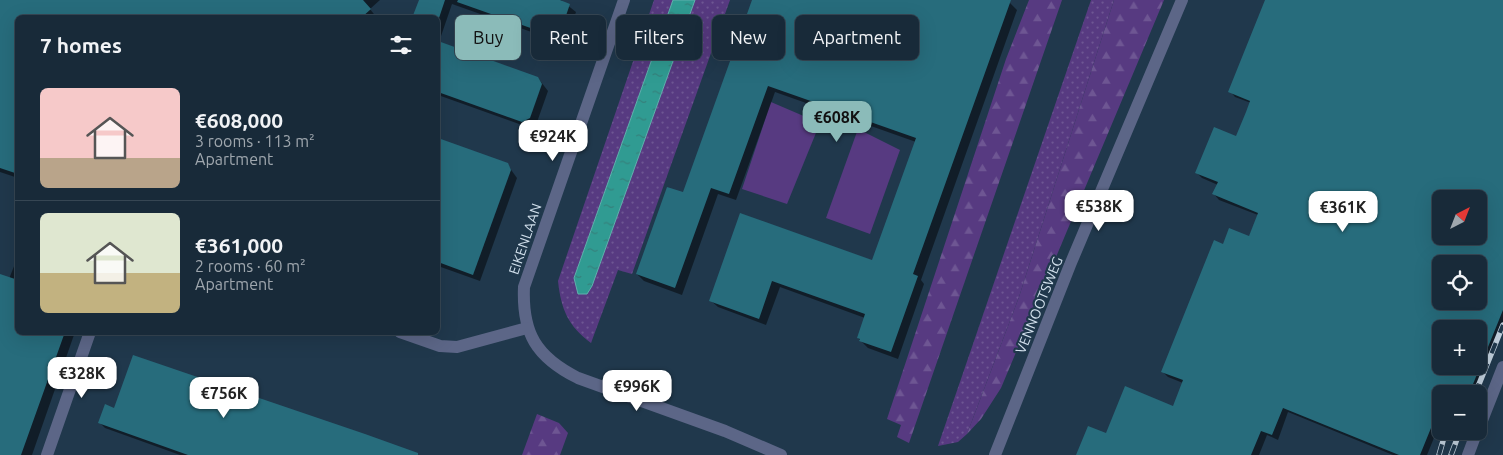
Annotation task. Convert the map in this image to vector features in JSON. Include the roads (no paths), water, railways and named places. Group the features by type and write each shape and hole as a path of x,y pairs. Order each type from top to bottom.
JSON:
{"street":[{"name":"EIKENLAAN","path":"624,0 524,287 523,315 527,328 541,351 556,367 578,378 725,431 781,455"},
{"name":"VENNOOTSWEG","path":"995,455 1074,256 1182,0"},
{"path":"409,335 440,346 457,347 527,328"},
{"path":"47,455 89,335"},
{"path":"1487,408 1503,367"},
{"path":"1468,455 1474,440"}],"water":[{"path":"673,0 695,0 690,15 668,15"},
{"path":"652,60 673,60 592,286 587,294 578,294 574,278"}],"railway":[{"path":"1479,385 1503,325"},
{"path":"1439,455 1443,440"},
{"path":"1451,455 1457,440"}]}
